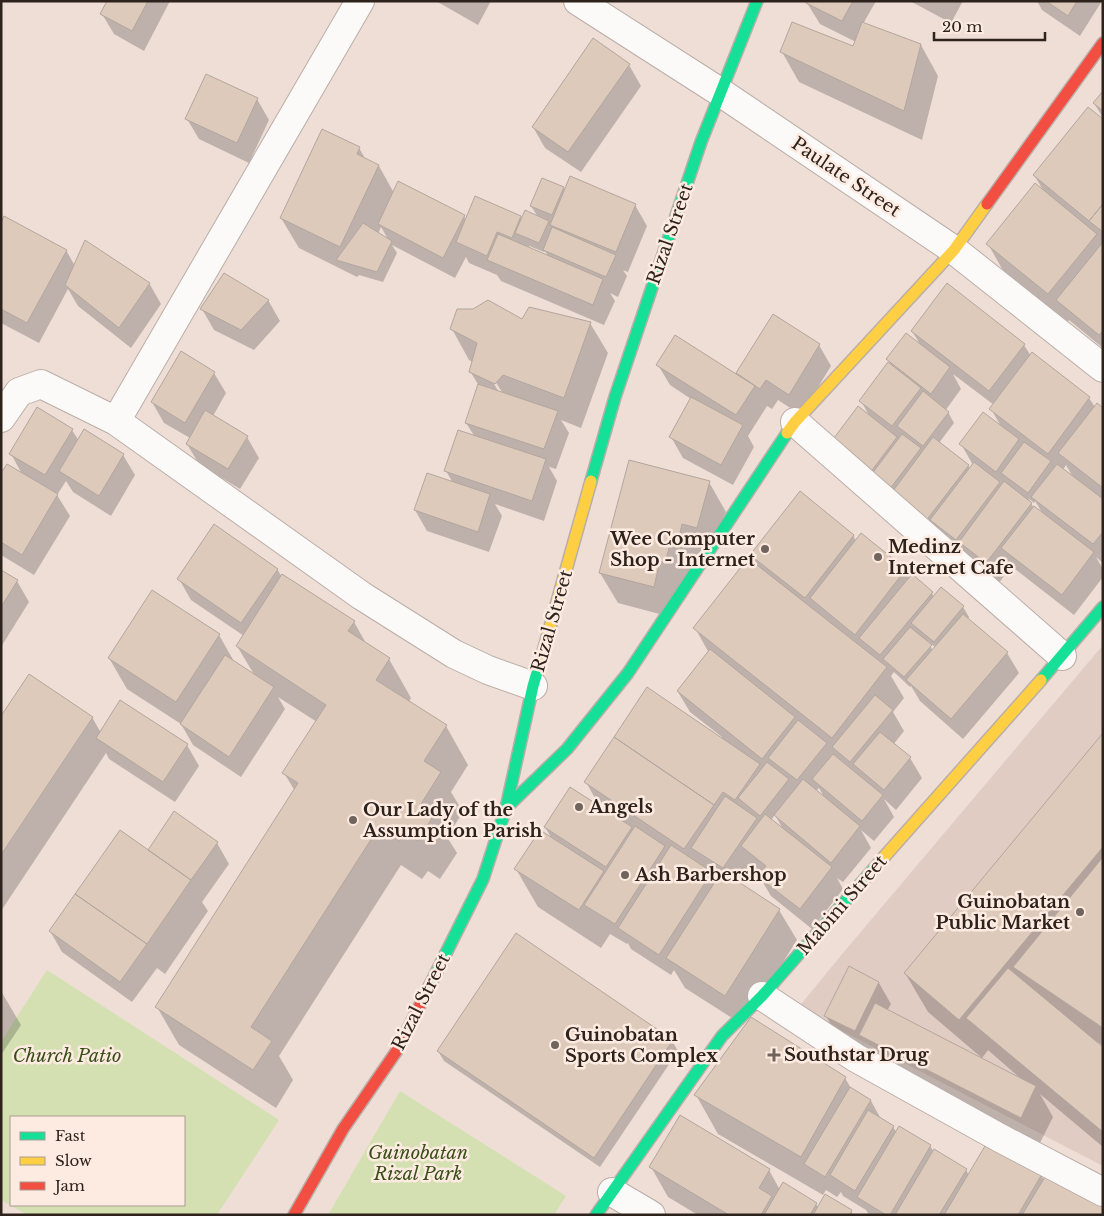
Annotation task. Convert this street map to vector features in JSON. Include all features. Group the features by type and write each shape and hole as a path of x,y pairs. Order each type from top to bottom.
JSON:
{"street":[{"path":"116,421 360,1"},
{"name":"Paulate Street","path":"578,1 720,92 954,250 1103,368"},
{"name":"Rizal Street","path":"294,1215 343,1129 398,1049 483,879 506,808 533,686 615,397 701,142 757,1"},
{"path":"506,808 567,749 628,673 795,422 954,250 1103,43"},
{"path":"1,418 19,392 41,384 116,421 362,596 454,654 488,670 533,686"},
{"path":"795,422 1062,656"},
{"name":"Mabini Street","path":"596,1215 722,1036 762,996 1103,607"},
{"path":"762,996 856,1058 1000,1138 1103,1192"},
{"path":"612,1192 651,1215"}],"shaded area":[{"path":"1103,645 1103,1166 798,1008"}],"green space":[{"name":"Church Patio","path":"47,970 279,1120 217,1215 24,1215 24,1213 12,1206 185,1206 185,1116 10,1116 10,1205 1,1200 1,1042"},
{"name":"Guinobatan Rizal Park","path":"400,1091 566,1196 554,1215 328,1215"}],"building":[{"path":"107,1 148,1 132,31 100,14"},
{"path":"806,1 853,1 842,21 806,3"},
{"path":"1046,1 1077,1 1068,16"},
{"path":"792,22 853,46 862,22 921,44 904,111 780,52"},
{"path":"593,38 630,64 568,152 532,127"},
{"path":"206,74 258,98 237,143 185,119"},
{"path":"1103,91 1103,111 1093,103"},
{"path":"1088,107 1103,119 1103,204 1089,221 1033,175"},
{"path":"322,129 360,147 357,154 379,165 340,247 280,218"},
{"path":"570,176 636,204 616,252 550,225"},
{"path":"542,178 564,187 552,215 530,206"},
{"path":"398,181 465,215 443,258 378,224"},
{"path":"1035,183 1097,234 1048,294 986,244"},
{"path":"475,196 521,216 512,238 497,232 487,256 456,242"},
{"path":"1103,204 1103,232 1089,221"},
{"path":"525,210 549,221 539,243 515,233"},
{"path":"4,216 67,250 27,323 1,309 1,223"},
{"path":"363,223 392,241 377,272 336,260"},
{"path":"552,227 616,255 606,277 543,250"},
{"path":"498,234 603,279 593,305 487,260"},
{"path":"85,240 150,283 119,328 65,285"},
{"path":"1103,242 1103,331 1099,335 1056,300"},
{"path":"224,273 269,300 241,330 200,309"},
{"path":"947,283 1025,344 989,391 911,331"},
{"path":"488,300 522,319 529,307 591,322 564,398 503,375 495,384 469,372 477,343 450,329 457,309 473,309"},
{"path":"773,314 820,344 789,395 766,380 760,389 736,373"},
{"path":"906,333 950,367 931,394 886,359"},
{"path":"675,335 755,386 736,415 656,365"},
{"path":"181,351 215,372 185,423 151,402"},
{"path":"1032,352 1090,397 1048,454 989,409"},
{"path":"888,362 921,388 892,426 859,401"},
{"path":"478,384 558,411 544,449 465,423"},
{"path":"923,391 949,412 923,446 897,426"},
{"path":"691,397 743,425 721,465 669,437"},
{"path":"1097,403 1103,408 1103,488 1058,453"},
{"path":"858,406 897,437 870,473 831,442"},
{"path":"37,407 73,429 45,475 9,454"},
{"path":"205,410 248,436 228,469 186,444"},
{"path":"983,412 1019,439 996,472 959,444"},
{"path":"84,429 124,454 99,496 59,471"},
{"path":"458,430 546,459 532,501 444,471"},
{"path":"902,434 921,448 889,490 871,475"},
{"path":"933,437 969,465 925,522 890,495"},
{"path":"1024,442 1051,461 1028,493 1001,473"},
{"path":"629,460 710,481 697,528 682,524 678,542 671,541 665,563 660,561 654,587 599,573"},
{"path":"974,462 1000,482 956,540 930,520"},
{"path":"7,464 58,494 22,555 1,542 1,473"},
{"path":"1057,464 1103,499 1103,532 1093,544 1031,497"},
{"path":"427,473 490,494 478,532 414,510"},
{"path":"1004,481 1032,503 986,563 959,542"},
{"path":"800,491 854,535 805,598 750,555"},
{"path":"1034,506 1094,552 1062,595 1001,548"},
{"path":"214,524 278,569 241,623 177,579"},
{"path":"861,533 906,569 855,635 810,598"},
{"path":"748,558 887,667 832,738 693,628"},
{"path":"1,570 18,580 1,607"},
{"name":"Our Lady of the Assumption Parish","path":"282,574 355,621 348,631 390,658 376,680 447,725 424,761 441,772 421,804 435,813 418,841 405,833 400,841 379,827 251,1027 272,1041 253,1070 155,1007 298,783 282,773 326,705 236,646"},
{"path":"912,574 933,592 880,655 859,638"},
{"path":"941,587 964,606 934,642 911,623"},
{"path":"152,590 220,634 176,702 108,658"},
{"path":"963,614 1008,652 951,719 906,680"},
{"path":"910,627 932,645 904,677 883,659"},
{"path":"710,649 795,717 762,759 677,691"},
{"path":"225,655 274,687 229,757 180,724"},
{"path":"29,674 93,717 1,855 1,716"},
{"path":"647,687 760,764 735,800 723,792 714,805 614,737"},
{"path":"875,695 893,710 850,762 832,747"},
{"path":"120,700 188,744 163,782 96,738"},
{"path":"798,720 827,743 797,780 768,758"},
{"path":"880,732 911,757 884,790 853,764"},
{"path":"1103,733 1103,847 959,1020 904,973"},
{"path":"614,737 714,805 684,849 584,782"},
{"path":"833,754 883,795 862,821 812,779"},
{"path":"767,762 789,779 760,816 738,798"},
{"path":"803,779 860,826 831,863 774,815"},
{"name":"Angels","path":"570,787 632,827 606,867 544,827"},
{"path":"725,796 757,818 723,868 691,848"},
{"path":"174,811 218,842 191,880 148,850"},
{"path":"765,814 832,867 800,909 757,876 766,866 741,846"},
{"name":"Ash Barbershop","path":"635,826 665,846 615,924 584,905"},
{"path":"120,830 191,880 147,944 75,894"},
{"path":"540,830 604,871 579,910 514,869"},
{"path":"671,845 712,872 659,955 618,928"},
{"name":"Guinobatan Public Market","path":"1103,857 1103,1028 1013,967"},
{"path":"722,871 780,909 725,996 666,958"},
{"path":"75,894 147,944 120,982 49,931"},
{"name":"Guinobatan Sports Complex","path":"516,933 673,1040 594,1158 437,1051"},
{"path":"849,966 879,982 855,1031 824,1016"},
{"path":"1008,968 1103,1047 1103,1132 966,1018"},
{"path":"875,1003 1036,1086 1021,1118 859,1035"},
{"path":"751,1017 846,1077 801,1157 694,1095"},
{"path":"850,1087 871,1100 825,1177 804,1164"},
{"path":"868,1110 894,1126 855,1191 830,1175"},
{"path":"680,1115 770,1169 759,1188 772,1196 761,1215 729,1215 649,1167"},
{"path":"899,1126 931,1145 890,1215 886,1215 857,1197"},
{"path":"988,1141 1042,1174 1018,1215 944,1215"},
{"path":"934,1149 967,1169 939,1215 895,1215"},
{"path":"1051,1167 1103,1199 1103,1215 1022,1215"},
{"path":"783,1182 817,1203 810,1215 764,1215"},
{"path":"825,1194 852,1210 850,1215 813,1215"}],"traffic: fast":[{"path":"591,481 615,397 701,142 757,1"},
{"path":"506,808 567,749 628,673 787,433"},
{"path":"1041,680 1103,607"},
{"path":"425,995 483,879 506,808 533,686 541,659"},
{"path":"596,1215 722,1036 762,996 884,857"}],"traffic: slow":[{"path":"787,433 795,422 954,250 987,204"},
{"path":"541,659 591,481"},
{"path":"884,857 1041,680"}],"traffic: jam":[{"path":"987,204 1103,43"},
{"path":"294,1215 343,1129 398,1049 425,995"}],"place":[{"name":"Wee Computer Shop - Internet","path":"765,549"},
{"name":"Medinz Internet Cafe","path":"878,557"},
{"name":"Angels","path":"579,807"},
{"name":"Our Lady of the Assumption Parish","path":"353,820"},
{"name":"Ash Barbershop","path":"625,875"},
{"name":"Guinobatan Public Market","path":"1080,912"},
{"name":"Guinobatan Sports Complex","path":"555,1045"},
{"name":"Southstar Drug","path":"774,1055"}]}
